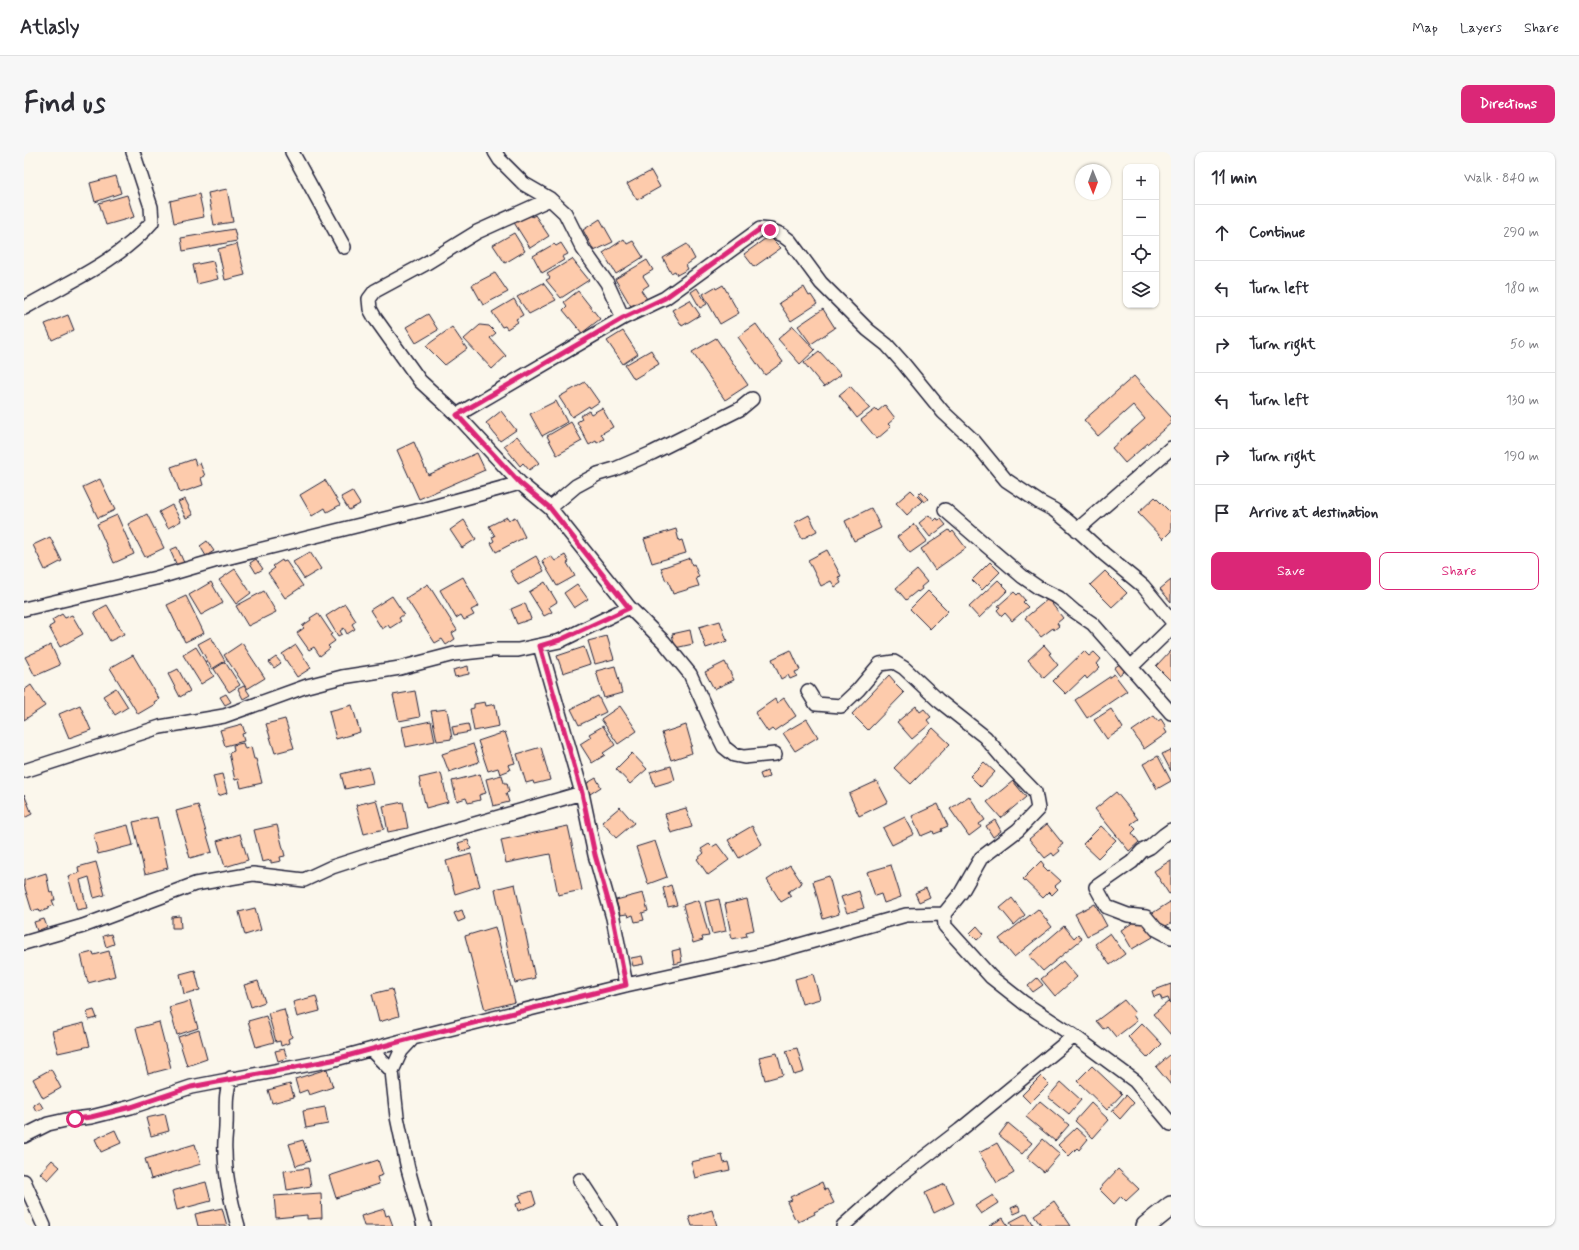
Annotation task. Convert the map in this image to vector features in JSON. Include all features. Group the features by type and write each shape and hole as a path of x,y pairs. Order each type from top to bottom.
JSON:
{"street":[{"path":"24,308 102,264 135,238 152,222 151,207 132,152"},
{"path":"292,152 344,247"},
{"path":"495,152 500,160 524,184 550,198 565,213 583,248 607,283 623,318"},
{"path":"550,198 477,232 425,264 375,291 369,299 370,309 420,381 457,415 520,483 550,508 629,608 664,642 690,674 724,747 734,755 744,757 775,754"},
{"path":"457,415 623,318 665,298 760,229 770,230 782,235 790,241 821,283 868,330 887,345 904,363 943,412 974,442 1006,480 1054,510 1070,523 1104,554 1143,586 1171,620"},
{"path":"550,508 576,486 598,474 615,469 659,450 740,409 752,399"},
{"path":"1077,530 1171,448"},
{"path":"24,610 156,578 214,561 426,509 520,483"},
{"path":"945,510 1023,577 1059,598 1074,611 1093,624 1171,713"},
{"path":"24,771 160,727 224,716 307,686 342,677 400,668 454,654 491,650 518,650 540,646 560,640 629,608"},
{"path":"1132,667 1171,628"},
{"path":"540,646 582,793 595,855 613,918 626,985"},
{"path":"808,691 816,704 841,706 858,690 880,664 894,662 904,668 938,700 984,737 1035,792 1038,809 1018,830 981,858 961,893 944,914 945,926 991,977 1024,1003 1074,1036 1135,1081 1171,1124"},
{"path":"24,943 83,926 195,884 252,874 304,880 332,867 378,852 582,793"},
{"path":"1171,830 1164,834 1150,847 1142,851 1132,862 1096,887 1107,907 1128,915 1146,917 1156,929 1171,936"},
{"path":"24,1136 48,1124 91,1117 131,1107 191,1087 231,1078 332,1060 413,1038 626,985 771,953 906,915 944,914"},
{"path":"843,1226 890,1182 960,1130 1074,1036"},
{"path":"413,1038 401,1051 392,1071 397,1117 408,1169 424,1226"},
{"path":"370,1050 392,1071"},
{"path":"231,1078 227,1088 224,1149 226,1171 238,1226"},
{"path":"580,1180 610,1226"},
{"path":"24,1181 44,1226"},
{"path":"1146,1226 1171,1206"}],"building":[{"path":"651,171 660,187 637,200 627,184"},
{"path":"116,176 121,193 95,202 90,183"},
{"path":"227,189 233,222 214,225 208,193"},
{"path":"199,194 204,217 174,223 170,201"},
{"path":"127,195 134,217 106,225 99,203"},
{"path":"529,211 532,217 535,215 549,236 530,248 513,221"},
{"path":"600,219 613,242 594,251 583,230"},
{"path":"234,229 237,241 183,251 181,238"},
{"path":"514,233 525,251 505,263 493,245"},
{"path":"769,236 781,248 754,267 744,254"},
{"path":"624,239 627,244 633,241 643,257 616,274 603,253"},
{"path":"561,243 568,254 562,257 564,260 542,273 533,256 554,244 556,246"},
{"path":"237,244 245,275 225,280 218,249"},
{"path":"687,244 695,259 686,265 688,269 677,275 675,271 671,273 663,258"},
{"path":"572,259 589,280 561,298 546,280 550,278 547,274"},
{"path":"647,260 653,270 643,276 649,285 641,290 647,299 632,308 615,279"},
{"path":"213,261 218,279 197,284 193,265"},
{"path":"495,273 508,292 483,305 472,285"},
{"path":"543,283 556,300 529,314 517,297"},
{"path":"723,285 739,313 720,324 703,294 715,287 716,289"},
{"path":"804,287 809,296 811,295 817,304 791,321 779,303"},
{"path":"697,288 707,304 700,308 691,292"},
{"path":"578,291 600,319 582,333 563,310 567,306 564,302"},
{"path":"514,299 523,315 516,319 518,322 507,329 505,326 502,327 492,312"},
{"path":"690,300 700,315 682,326 672,310"},
{"path":"823,309 835,328 811,344 798,326"},
{"path":"428,314 438,330 416,343 406,327"},
{"path":"68,315 74,330 52,340 45,324"},
{"path":"756,324 783,362 765,375 738,337"},
{"path":"480,325 489,326 496,333 490,338 506,356 492,369 464,339"},
{"path":"793,326 815,350 800,364 778,339"},
{"path":"452,327 467,349 445,365 426,346"},
{"path":"623,331 638,354 623,364 607,341"},
{"path":"716,338 748,385 725,400 692,352"},
{"path":"651,350 659,364 634,379 625,365"},
{"path":"819,351 841,375 824,387 804,363"},
{"path":"1134,376 1171,417 1171,423 1125,463 1112,448 1145,419 1133,405 1098,436 1084,420"},
{"path":"585,382 599,402 590,408 589,406 572,417 559,397"},
{"path":"850,386 870,408 857,418 839,395"},
{"path":"556,401 567,422 542,436 530,414"},
{"path":"885,405 895,418 888,424 891,427 877,439 861,420 876,409 878,411"},
{"path":"602,408 613,427 601,434 604,439 589,445 577,422 582,419 580,416 589,411 591,414"},
{"path":"501,411 516,430 500,441 486,423"},
{"path":"571,422 582,441 557,455 547,436"},
{"path":"517,436 539,463 529,470 523,463 520,466 504,446"},
{"path":"414,442 428,475 477,453 485,470 419,499 397,450"},
{"path":"194,459 196,465 200,463 205,476 201,478 203,485 180,493 171,467"},
{"path":"100,479 115,510 98,518 83,487"},
{"path":"325,480 340,505 327,512 325,508 312,516 300,495"},
{"path":"911,490 922,501 907,515 896,503"},
{"path":"352,491 360,504 349,510 341,497"},
{"path":"921,492 928,499 924,502 918,495"},
{"path":"1155,497 1171,513 1171,531 1163,539 1138,513"},
{"path":"185,499 193,515 186,518 178,502"},
{"path":"172,505 181,521 168,528 159,512"},
{"path":"871,508 881,528 854,541 845,521"},
{"path":"147,514 164,548 145,557 128,524"},
{"path":"117,515 134,554 114,563 97,524"},
{"path":"809,515 817,531 802,539 794,523"},
{"path":"929,515 934,521 937,518 938,520 941,519 946,525 930,537 919,523"},
{"path":"507,517 509,520 515,517 525,537 496,552 491,543 494,541 492,537 495,536 489,526"},
{"path":"464,520 476,539 462,548 450,530"},
{"path":"914,524 927,541 910,553 897,537"},
{"path":"676,529 679,541 682,540 686,553 652,563 644,539"},
{"path":"949,530 951,533 953,531 966,548 935,570 921,549"},
{"path":"50,537 62,561 45,570 33,545"},
{"path":"207,541 214,551 206,556 200,546"},
{"path":"177,547 185,565 178,568 170,550"},
{"path":"827,550 841,576 838,577 841,583 835,587 831,581 821,586 808,560"},
{"path":"310,552 321,569 304,579 293,562"},
{"path":"565,555 569,562 567,563 575,576 557,586 542,561 551,556 555,561"},
{"path":"536,556 544,571 518,585 510,571"},
{"path":"690,558 699,577 696,578 699,586 673,594 668,580 666,581 661,568"},
{"path":"256,559 263,569 256,573 250,563"},
{"path":"282,560 283,562 286,561 303,586 285,598 268,573 275,568 273,566"},
{"path":"990,562 1000,572 982,590 972,580"},
{"path":"235,569 251,593 236,604 219,580"},
{"path":"917,570 927,582 921,587 922,589 906,600 896,588"},
{"path":"1105,571 1127,593 1112,607 1090,585"},
{"path":"463,577 479,606 471,610 474,615 464,620 461,615 456,618 440,590"},
{"path":"998,580 1008,590 979,618 969,607"},
{"path":"1171,580 1171,602 1160,589"},
{"path":"211,582 223,603 201,615 189,595"},
{"path":"545,582 557,602 549,607 552,612 544,616 529,592"},
{"path":"428,584 457,630 452,633 455,639 446,645 442,639 435,643 406,598"},
{"path":"577,584 588,599 574,608 564,593"},
{"path":"264,591 276,612 248,626 236,606"},
{"path":"928,591 948,611 930,629 910,609"},
{"path":"1014,592 1017,595 1019,593 1025,600 1023,602 1028,607 1012,621 1005,613 1002,616 997,610 1000,607 998,606"},
{"path":"186,596 204,633 185,642 167,605"},
{"path":"392,596 404,614 399,618 401,621 390,628 388,625 382,629 370,610"},
{"path":"1048,599 1063,618 1057,623 1059,626 1054,630 1053,628 1041,637 1025,618"},
{"path":"525,603 531,619 517,624 511,609"},
{"path":"345,604 356,621 352,624 355,629 347,634 344,628 340,631 342,634 338,636 326,616"},
{"path":"107,605 124,634 110,641 94,612"},
{"path":"318,613 335,641 328,646 330,648 320,656 314,647 309,650 297,633 304,628 302,626 311,620 310,618"},
{"path":"62,614 65,618 72,615 83,634 60,647 49,627 54,624 52,620"},
{"path":"720,621 727,641 706,648 699,627"},
{"path":"690,630 693,644 675,648 672,634"},
{"path":"607,636 614,659 595,664 588,641"},
{"path":"211,637 225,661 212,669 198,644"},
{"path":"242,643 265,678 247,689 224,655"},
{"path":"51,645 60,665 35,676 25,657"},
{"path":"296,645 311,668 297,677 282,654"},
{"path":"1044,645 1058,665 1044,678 1028,660"},
{"path":"196,647 214,676 201,684 183,655"},
{"path":"584,647 590,664 563,673 557,656"},
{"path":"791,650 800,670 795,672 797,676 790,679 788,675 781,679 772,659"},
{"path":"1171,650 1171,681 1156,666"},
{"path":"1084,651 1089,656 1094,652 1101,659 1097,664 1100,667 1087,679 1085,676 1066,694 1053,681"},
{"path":"133,655 159,699 154,702 155,704 138,714 110,668"},
{"path":"276,657 281,663 274,668 269,662"},
{"path":"225,662 240,685 229,692 214,669"},
{"path":"725,662 734,680 714,689 705,672"},
{"path":"1121,663 1126,670 1119,675 1114,668"},
{"path":"468,666 469,674 455,677 453,670"},
{"path":"615,666 622,693 604,698 596,671"},
{"path":"178,669 190,691 180,697 168,674"},
{"path":"1114,674 1127,691 1087,718 1075,700"},
{"path":"889,675 895,682 894,683 904,693 868,730 852,714"},
{"path":"31,685 45,706 24,720 24,690"},
{"path":"244,686 250,695 243,699 238,689"},
{"path":"116,688 128,707 115,715 103,696"},
{"path":"415,691 420,717 399,721 393,695"},
{"path":"226,694 231,702 225,705 220,697"},
{"path":"598,696 606,712 579,725 571,709"},
{"path":"784,698 796,716 774,731 772,729 768,732 755,713 775,699 777,703"},
{"path":"485,702 486,706 495,704 499,726 474,731 470,709 474,708 474,704"},
{"path":"80,705 91,730 69,738 59,714"},
{"path":"352,705 360,732 336,739 329,711"},
{"path":"620,706 637,731 618,744 601,719"},
{"path":"916,706 920,712 924,709 931,717 927,720 930,724 912,739 897,722"},
{"path":"447,709 452,739 437,741 431,711"},
{"path":"1111,709 1123,728 1107,739 1094,720"},
{"path":"1154,716 1158,721 1161,719 1166,727 1164,728 1167,733 1144,749 1132,731"},
{"path":"285,719 294,748 275,753 266,724"},
{"path":"807,719 818,737 795,751 783,733"},
{"path":"431,721 435,741 406,747 402,727"},
{"path":"242,724 245,733 242,734 244,741 225,746 220,730"},
{"path":"468,724 470,732 454,735 452,727"},
{"path":"686,725 692,746 690,746 692,753 671,760 662,733"},
{"path":"603,726 615,745 603,753 605,755 592,763 580,744 591,737 589,734"},
{"path":"933,728 950,744 911,784 894,768"},
{"path":"505,732 515,763 508,765 510,770 500,774 498,768 488,771 478,741"},
{"path":"243,743 245,749 251,747 254,759 256,759 262,783 241,788 239,779 235,780 229,753 234,751 233,745"},
{"path":"473,744 479,762 449,772 442,754"},
{"path":"541,747 550,780 534,784 533,781 526,783 517,754"},
{"path":"1171,750 1171,771 1162,754"},
{"path":"632,753 647,769 630,784 616,769"},
{"path":"1158,756 1171,781 1157,789 1143,764"},
{"path":"984,762 995,772 981,787 970,776"},
{"path":"671,766 675,780 655,786 650,772"},
{"path":"369,767 373,783 345,789 341,774"},
{"path":"767,771 769,777 762,779 760,774"},
{"path":"441,773 448,802 426,808 419,778"},
{"path":"222,774 227,793 218,796 213,776"},
{"path":"480,774 486,793 479,795 480,800 468,803 466,798 457,801 452,781"},
{"path":"502,775 504,783 507,783 509,792 506,793 509,802 493,806 486,779"},
{"path":"596,778 601,787 590,794 584,785"},
{"path":"877,781 888,802 859,816 849,794"},
{"path":"1013,781 1026,797 1001,818 987,802"},
{"path":"1116,792 1138,819 1131,824 1136,829 1132,833 1139,842 1129,851 1095,809"},
{"path":"24,794 32,814 24,818"},
{"path":"969,796 985,820 979,824 981,827 969,836 950,809"},
{"path":"376,800 384,829 364,834 356,805"},
{"path":"403,802 408,828 388,832 383,806"},
{"path":"938,804 948,826 941,829 942,831 934,834 933,831 921,836 912,816"},
{"path":"198,805 212,852 190,858 176,811"},
{"path":"620,807 634,823 616,838 602,822"},
{"path":"686,808 692,827 671,833 665,814"},
{"path":"157,817 168,868 145,874 133,822"},
{"path":"905,817 914,834 892,845 883,828"},
{"path":"995,820 1001,831 993,837 986,826"},
{"path":"1047,824 1063,844 1058,848 1060,851 1054,856 1052,853 1045,858 1029,839"},
{"path":"128,825 133,845 98,854 93,834"},
{"path":"277,825 285,856 280,857 281,861 271,863 271,860 262,862 254,830"},
{"path":"568,826 582,890 558,895 550,854 506,863 501,840"},
{"path":"752,826 762,844 739,858 728,840"},
{"path":"1101,826 1116,840 1098,858 1083,844"},
{"path":"240,834 248,860 225,867 217,841"},
{"path":"468,840 471,849 461,852 458,843"},
{"path":"655,841 667,877 648,884 636,847"},
{"path":"709,844 712,847 717,844 729,860 708,875 697,859 704,853 701,849"},
{"path":"471,854 480,886 455,894 446,861"},
{"path":"1171,860 1171,893 1169,894 1154,871"},
{"path":"1041,861 1044,865 1043,866 1048,871 1049,870 1061,881 1055,886 1058,889 1052,895 1049,892 1043,898 1023,879"},
{"path":"96,862 105,895 94,898 89,877 80,880 87,908 77,910 68,876 79,873 78,867"},
{"path":"790,865 802,883 788,892 791,896 781,902 767,880"},
{"path":"891,865 901,897 884,903 881,894 875,896 867,872"},
{"path":"46,873 50,893 53,892 55,900 52,900 54,905 40,912 39,909 32,911 24,885 24,880"},
{"path":"829,876 839,914 823,919 813,881"},
{"path":"515,884 535,978 515,983 495,889"},
{"path":"671,885 677,905 668,907 663,888"},
{"path":"926,888 930,897 919,902 915,893"},
{"path":"859,891 864,908 847,913 841,897"},
{"path":"643,893 648,911 642,913 644,920 635,922 633,915 628,917 627,914 620,915 616,900"},
{"path":"1012,898 1025,915 1014,925 1000,908"},
{"path":"719,899 726,931 712,934 705,902"},
{"path":"747,899 754,930 746,932 747,936 732,939 725,904"},
{"path":"699,900 709,936 702,937 703,940 693,943 683,905"},
{"path":"1170,902 1171,923 1161,929 1151,914"},
{"path":"1095,904 1107,926 1087,936 1075,914"},
{"path":"255,908 261,930 245,935 239,912"},
{"path":"1038,909 1052,927 1014,957 999,939"},
{"path":"462,910 465,919 458,922 454,913"},
{"path":"180,916 181,928 172,928 172,917"},
{"path":"1141,918 1153,937 1132,949 1121,930"},
{"path":"44,919 47,927 37,931 34,922"},
{"path":"977,926 984,934 977,940 970,933"},
{"path":"1064,926 1074,938 1078,934 1082,939 1043,971 1029,956"},
{"path":"495,927 515,1002 485,1010 465,936"},
{"path":"1110,933 1125,954 1110,965 1095,944"},
{"path":"111,934 114,944 106,947 103,936"},
{"path":"680,949 682,962 674,964 672,951"},
{"path":"109,951 115,976 88,983 81,955 93,952 94,955"},
{"path":"642,956 644,964 633,966 631,958"},
{"path":"1063,961 1077,977 1055,996 1041,979"},
{"path":"195,970 200,990 184,994 180,974"},
{"path":"813,974 820,999 802,1004 795,979"},
{"path":"1037,978 1043,985 1033,992 1028,986"},
{"path":"258,981 265,1002 251,1007 244,985"},
{"path":"1171,984 1171,1003 1168,998 1162,1000 1160,995 1154,997 1152,991"},
{"path":"392,989 399,1016 379,1022 372,994"},
{"path":"316,996 320,1011 297,1017 293,1002"},
{"path":"1124,1000 1135,1013 1133,1015 1137,1021 1116,1037 1107,1026 1103,1029 1096,1021"},
{"path":"190,1001 198,1028 177,1035 169,1007"},
{"path":"1168,1002 1171,1005 1171,1035 1153,1014"},
{"path":"284,1009 292,1037 288,1039 289,1043 281,1046 280,1041 276,1042 268,1013"},
{"path":"94,1010 97,1018 89,1020 87,1012"},
{"path":"266,1016 274,1042 256,1047 248,1021"},
{"path":"159,1022 171,1068 148,1074 136,1028"},
{"path":"84,1023 90,1046 58,1053 52,1031"},
{"path":"1142,1023 1162,1044 1148,1058 1128,1037"},
{"path":"199,1030 207,1059 187,1066 178,1037"},
{"path":"797,1048 804,1072 794,1075 786,1051"},
{"path":"284,1049 287,1058 278,1061 275,1051"},
{"path":"777,1053 783,1075 765,1080 759,1057"},
{"path":"1171,1054 1171,1085 1156,1067"},
{"path":"1092,1066 1122,1094 1107,1110 1077,1081"},
{"path":"51,1069 61,1088 43,1098 33,1079"},
{"path":"327,1069 333,1087 309,1095 307,1090 299,1093 295,1079"},
{"path":"1041,1076 1049,1084 1030,1103 1022,1095"},
{"path":"1061,1082 1081,1100 1069,1114 1048,1097"},
{"path":"290,1084 294,1097 272,1103 268,1090"},
{"path":"1126,1095 1134,1103 1120,1119 1112,1111"},
{"path":"39,1101 43,1108 36,1111 33,1105"},
{"path":"1040,1101 1069,1125 1055,1141 1026,1117"},
{"path":"1091,1103 1109,1120 1093,1138 1075,1121"},
{"path":"325,1107 328,1124 306,1128 303,1111"},
{"path":"165,1114 169,1131 151,1136 146,1118"},
{"path":"1008,1123 1032,1143 1022,1154 999,1135"},
{"path":"1076,1128 1088,1139 1079,1150 1077,1148 1069,1156 1058,1145"},
{"path":"115,1130 121,1143 101,1152 95,1139"},
{"path":"1043,1139 1060,1154 1044,1172 1027,1158"},
{"path":"303,1140 310,1161 296,1166 289,1144"},
{"path":"997,1143 1014,1173 997,1183 979,1153"},
{"path":"195,1144 201,1164 151,1179 145,1159"},
{"path":"722,1155 724,1163 728,1162 730,1170 695,1178 691,1162"},
{"path":"52,1160 60,1167 48,1180 40,1173"},
{"path":"378,1160 383,1175 377,1177 379,1184 336,1198 329,1176"},
{"path":"308,1168 311,1186 287,1190 284,1171"},
{"path":"1118,1169 1139,1189 1126,1201 1121,1196 1114,1204 1099,1189"},
{"path":"206,1182 211,1201 177,1210 172,1191"},
{"path":"822,1182 825,1190 827,1189 834,1203 814,1212 815,1214 798,1222 787,1202 792,1200 790,1197"},
{"path":"945,1184 954,1203 934,1213 925,1193"},
{"path":"532,1191 536,1204 518,1211 516,1204 522,1202 519,1195"},
{"path":"321,1193 322,1218 307,1219 307,1215 276,1218 274,1196"},
{"path":"993,1195 998,1203 981,1214 975,1206"},
{"path":"1054,1201 1071,1226 1042,1226 1034,1215"},
{"path":"1018,1205 1021,1211 1014,1214 1011,1208"},
{"path":"222,1208 227,1226 198,1226 195,1214"},
{"path":"384,1209 386,1216 389,1215 393,1226 364,1226 361,1216"},
{"path":"712,1210 717,1226 692,1226 689,1217"},
{"path":"1027,1213 1034,1226 1012,1226 1010,1222"},
{"path":"1003,1218 1008,1226 989,1226"}],"route":[{"path":"75,1119 91,1117 142,1104 191,1087 231,1078 332,1060 413,1038 626,985 617,935 595,855 582,793 540,646 560,640 629,608 550,508 520,483 457,415 623,318 665,298 760,229 770,230"}]}
